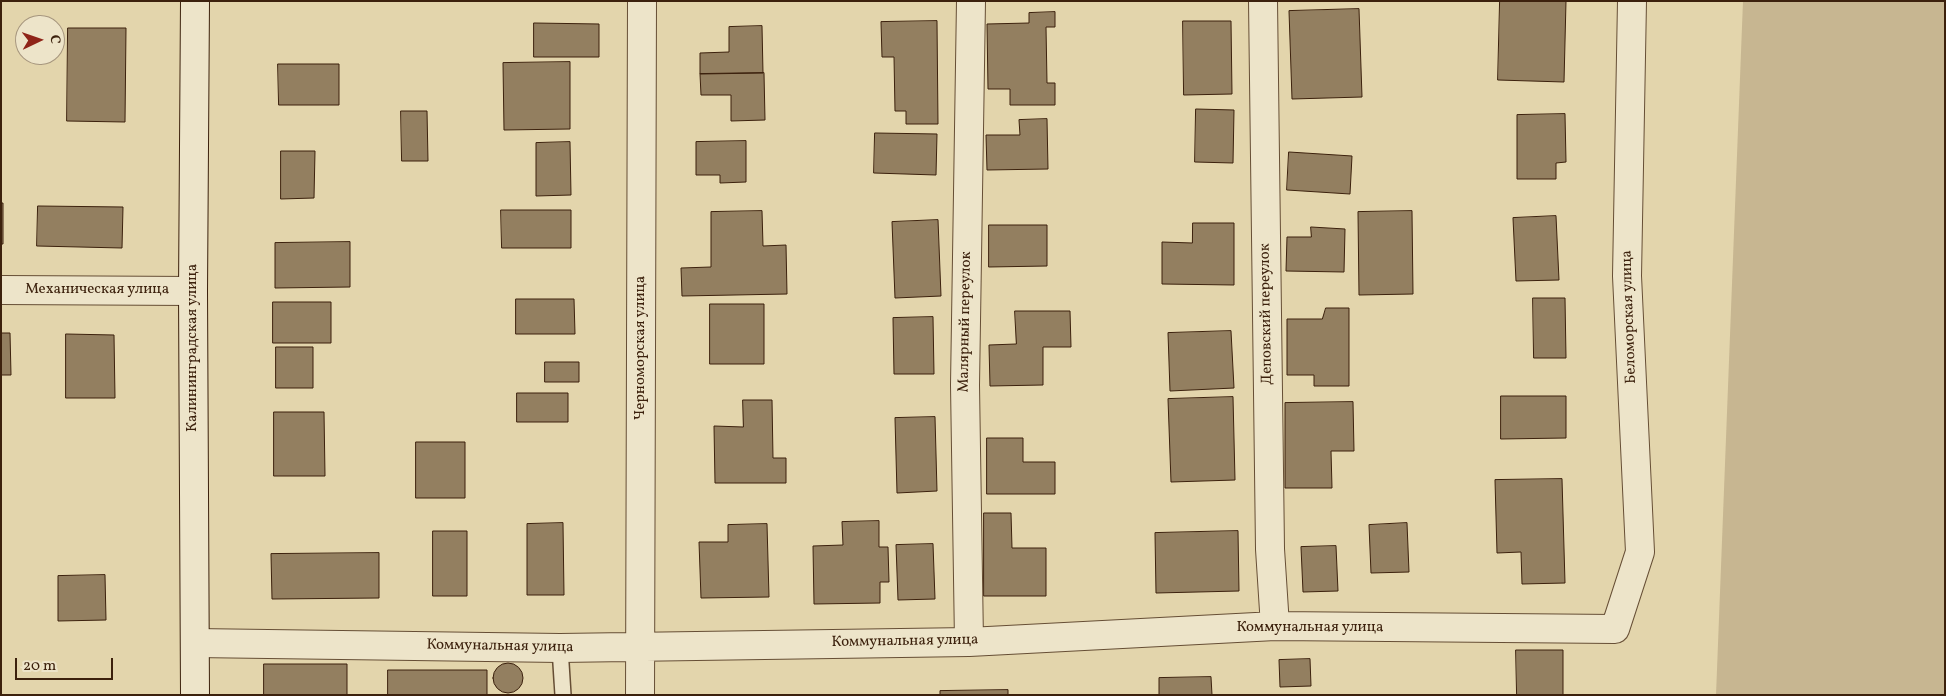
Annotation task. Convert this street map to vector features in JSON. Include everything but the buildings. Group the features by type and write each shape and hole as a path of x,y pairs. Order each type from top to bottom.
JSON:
{"street":[{"name":"Калининградская улица","path":"195,1 193,291 195,695"},
{"name":"Черноморская улица","path":"640,695 642,1"},
{"name":"Малярный переулок","path":"968,642 965,385 971,1"},
{"name":"Деповский переулок","path":"1263,1 1270,549 1275,626"},
{"name":"Беломорская улица","path":"1615,629 1640,552 1627,276 1632,1"},
{"name":"Механическая улица","path":"1,290 193,291"},
{"name":"Коммунальная улица","path":"195,643 560,648 968,642 1275,626 1615,629"}],"lane":[{"path":"560,648 562,695"}],"shaded area":[{"path":"1743,1 1945,1 1945,695 1716,695"}]}
